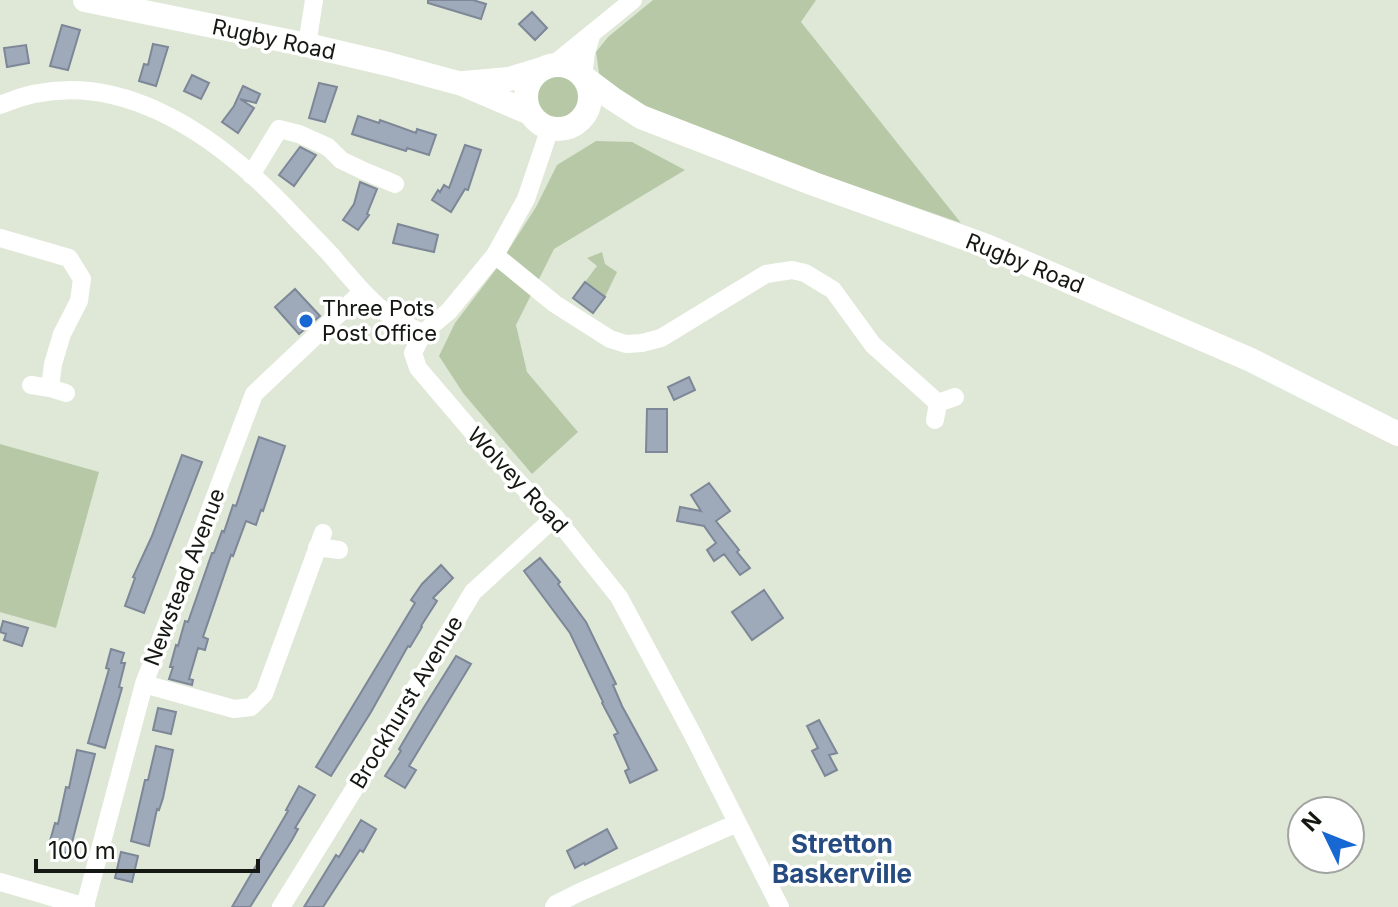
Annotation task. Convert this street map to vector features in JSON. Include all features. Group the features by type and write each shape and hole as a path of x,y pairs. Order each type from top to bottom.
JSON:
{"main road":[{"name":"Rugby Road","path":"85,0 307,45 462,84 539,121"},
{"path":"569,66 584,77 590,88 589,109 583,119 562,130 539,121 526,101 532,77 547,67 569,66"},
{"name":"Rugby Road","path":"462,84 509,79 547,67"},
{"name":"Rugby Road","path":"584,77 641,117 984,245 1251,360 1398,434"},
{"name":"Rugby Road","path":"575,125 608,116 641,117"}],"street":[{"path":"307,45 314,0"},
{"path":"547,67 633,0"},
{"path":"584,77 592,33"},
{"path":"0,105 42,93 94,92 135,101 187,125 251,175 362,292 392,318 423,333 449,311 495,255 526,199 546,140 539,121"},
{"path":"251,175 279,129 328,147 341,160 395,184"},
{"path":"0,238 69,258 82,279 79,301 57,349 49,389"},
{"path":"495,255 555,304 610,339 626,344 661,338 766,274 792,270 805,273 833,290 873,345 943,407"},
{"name":"Newstead Avenue","path":"86,907 144,684 254,394 362,292"},
{"name":"Wolvey Road","path":"423,333 413,353 418,368 481,442 555,517 619,597 780,907"},
{"name":"Brockhurst Avenue","path":"281,907 473,592 555,517"},
{"path":"144,684 234,709 251,707 264,694 320,540 339,550"},
{"path":"554,907 578,893 737,823"},
{"path":"0,882 86,907"}],"green space":[{"path":"653,0 816,0 801,22 961,223 715,137 629,101 600,80 596,52 608,37"},
{"path":"560,68 577,76 585,93 577,110 560,118 543,110 535,93 543,76"},
{"path":"596,141 632,142 685,170 554,249 516,325 527,372 578,432 532,474 463,393 439,356 455,323 497,268 536,207 557,165"},
{"path":"602,252 605,264 617,272 605,297 585,282 597,266 587,258"},
{"path":"0,444 99,472 56,628 0,612"}],"building":[{"path":"428,0 473,0 486,4 481,19 428,3"},
{"path":"532,12 547,28 535,40 519,24"},
{"path":"62,25 80,30 68,70 50,66"},
{"path":"153,44 168,47 156,86 139,81 144,64 148,65"},
{"path":"26,45 29,63 7,67 4,48"},
{"path":"192,75 209,83 201,99 184,91"},
{"path":"319,83 337,87 325,122 309,118"},
{"path":"243,86 260,94 256,103 240,99 254,108 238,133 222,122"},
{"path":"358,116 416,133 417,129 436,135 429,155 352,134"},
{"path":"465,145 481,150 468,190 465,189 451,212 432,200 444,185 449,188"},
{"path":"300,147 316,155 294,186 279,175"},
{"path":"360,182 377,189 369,215 358,230 343,220 354,204"},
{"path":"398,224 438,235 434,252 393,243"},
{"path":"585,282 605,297 593,313 573,298"},
{"path":"295,289 320,316 299,334 275,307"},
{"path":"689,377 695,390 674,400 668,387"},
{"path":"647,409 667,409 667,452 646,452"},
{"path":"259,437 285,446 263,511 256,525 246,521 231,555 203,637 208,639 205,650 198,648 189,679 193,680 192,685 169,679 176,645 185,621 188,622 212,553 224,532 233,505 236,506"},
{"path":"182,455 202,462 144,613 125,606 133,577"},
{"path":"709,483 730,511 716,521 750,568 740,575 724,554 714,561 707,550 716,543 704,526 677,521 680,507 701,511 691,495"},
{"path":"540,558 586,622 616,684 613,685 622,706 657,770 630,783 625,771 629,769 614,735 618,733 570,633 524,571"},
{"path":"441,565 453,578 433,598 437,601 331,776 316,767 415,603 411,600"},
{"path":"764,590 783,618 752,640 732,612"},
{"path":"3,621 28,628 22,646 4,640 6,634 0,632"},
{"path":"111,649 124,653 121,663 125,663 119,687 122,688 105,748 88,743 109,669 106,668"},
{"path":"456,656 471,664 409,766 416,770 405,788 385,776"},
{"path":"158,708 176,712 171,734 153,730"},
{"path":"819,720 837,753 829,755 837,770 825,776 812,751 818,748 807,726"},
{"path":"156,746 173,750 149,846 131,841"},
{"path":"77,750 95,754 69,854 48,848 55,823 58,824 66,787 69,788"},
{"path":"299,786 315,795 295,828 298,829 292,840 250,907 232,907 288,811"},
{"path":"361,820 376,829 363,852 360,850 323,907 304,907 336,855 339,857"},
{"path":"607,829 617,848 575,868 567,851"},
{"path":"121,852 138,856 132,882 115,878"}],"place":[{"name":"Three Pots Post Office","path":"306,321"}],"district":[{"name":"Stretton Baskerville","path":"842,859"}]}
